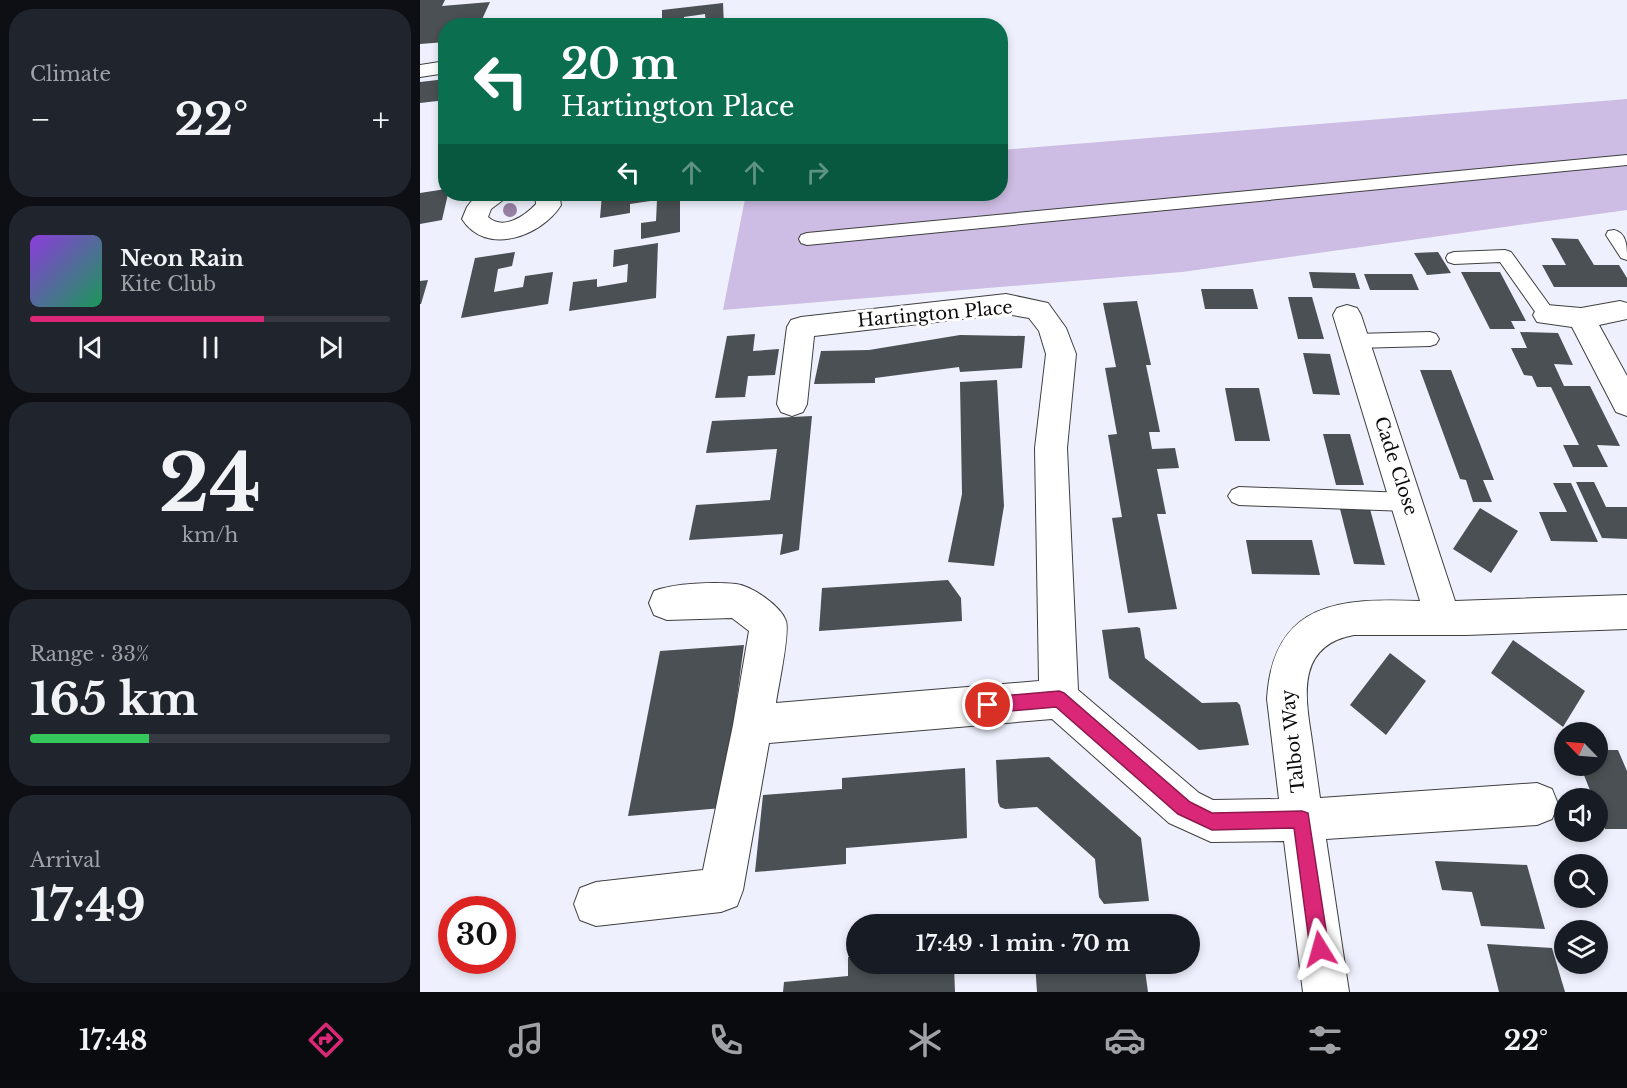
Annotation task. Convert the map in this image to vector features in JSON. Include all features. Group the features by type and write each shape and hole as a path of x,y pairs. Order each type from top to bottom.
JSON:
{"street":[{"path":"420,71 438,68"},
{"path":"486,201 476,209 475,219 481,227 494,231 519,227 542,215 549,205 548,201"},
{"name":"Hartington Place","path":"792,404 801,327 1006,304 1038,310 1052,328 1061,354 1051,448 1059,699"},
{"path":"1546,315 1581,318 1624,309"},
{"path":"1581,318 1627,404"},
{"name":"Cade Close","path":"1351,328 1443,618"},
{"path":"596,904 721,890 753,724 769,624 738,602 667,603"},
{"name":"Talbot Way","path":"1326,992 1286,699 1286,677 1301,646 1314,633 1330,623 1353,619 1627,612"},
{"path":"753,724 1059,699 1184,808 1212,821 1302,820 1537,804"}],"lane":[{"path":"807,239 1627,160"},
{"path":"1614,235 1627,254"},
{"path":"1454,258 1505,256 1546,315"},
{"path":"1351,328 1430,339"},
{"path":"1239,496 1408,502"}],"shaded area":[{"path":"1627,99 1627,210 1182,272 723,310 745,201 1008,201 1008,149"}],"building":[{"path":"420,0 445,0 442,6 490,2 483,18 438,18 438,43 420,44"},
{"path":"723,3 724,18 705,18 705,14 684,18 662,18 662,10"},
{"path":"438,80 438,101 420,103 420,82"},
{"path":"438,190 438,201 446,201 442,220 420,224 420,193"},
{"path":"601,201 650,201 630,204 630,213 600,218"},
{"path":"657,201 680,201 680,232 641,239 641,223 656,221"},
{"path":"1551,238 1578,239 1594,265 1619,265 1627,278 1627,287 1554,287 1542,265 1566,265"},
{"path":"658,243 656,298 569,311 573,282 597,279 597,287 627,282 628,264 613,267 614,250"},
{"path":"515,252 512,266 498,269 494,292 523,287 525,276 553,272 548,304 461,318 475,258"},
{"path":"1438,252 1451,273 1427,275 1414,253"},
{"path":"1309,272 1355,273 1360,289 1313,288"},
{"path":"1461,272 1500,272 1526,321 1511,321 1515,329 1490,329"},
{"path":"1364,274 1412,274 1419,290 1370,290"},
{"path":"428,280 421,304 420,304 420,281"},
{"path":"1201,289 1253,289 1258,309 1205,309"},
{"path":"1288,297 1312,297 1324,339 1298,339"},
{"path":"1137,301 1151,365 1146,365 1160,432 1149,432 1152,449 1175,448 1179,468 1157,469 1166,514 1157,514 1177,609 1128,613 1112,518 1122,517 1108,435 1117,434 1105,368 1116,367 1103,303"},
{"path":"1520,332 1558,333 1573,365 1554,364 1564,386 1590,386 1620,446 1597,445 1608,467 1573,467 1563,445 1579,445 1551,387 1537,387 1532,376 1524,375 1511,348 1527,348"},
{"path":"755,334 753,351 779,349 775,375 748,376 745,397 715,398 727,336"},
{"path":"960,335 1025,336 1022,368 960,372 959,367 875,378 875,383 814,384 821,351 869,350"},
{"path":"1303,353 1330,354 1340,395 1313,394"},
{"path":"1420,370 1451,370 1494,480 1483,480 1492,502 1473,502 1466,480 1460,479"},
{"path":"997,380 1004,506 994,566 948,562 962,494 960,382"},
{"path":"1225,388 1259,388 1270,441 1235,441"},
{"path":"812,416 799,550 780,555 783,534 689,540 696,505 770,500 777,449 706,453 712,421"},
{"path":"1323,434 1350,434 1364,485 1336,485"},
{"path":"1576,482 1594,482 1606,507 1627,507 1627,539 1602,538"},
{"path":"1553,483 1571,483 1598,542 1551,541 1539,512 1567,512"},
{"path":"1480,508 1518,531 1491,573 1453,549"},
{"path":"1340,509 1370,509 1385,565 1354,564"},
{"path":"1246,540 1312,540 1320,575 1252,574"},
{"path":"948,580 961,598 962,621 819,631 822,588"},
{"path":"1140,628 1145,658 1202,703 1237,702 1240,705 1249,745 1199,750 1109,678 1102,630"},
{"path":"1513,640 1585,691 1566,722 1556,722 1491,673"},
{"path":"744,645 722,808 628,816 660,651"},
{"path":"1390,653 1426,681 1386,735 1350,705"},
{"path":"1608,750 1618,750 1627,771 1627,829 1608,829 1608,788 1589,788 1584,776 1608,776"},
{"path":"1049,757 1141,838 1149,901 1104,904 1099,897 1095,859 1037,807 1005,809 1000,807 996,760"},
{"path":"965,768 967,838 846,848 846,864 755,872 763,795 842,789 842,778"},
{"path":"1435,861 1527,865 1545,929 1481,926 1472,892 1442,890"},
{"path":"1487,944 1552,948 1554,974 1560,974 1565,992 1499,992"},
{"path":"848,974 954,974 955,992 783,992 784,982 848,976"},
{"path":"1036,974 1146,974 1148,992 1037,992"}],"route":[{"path":"988,705 1059,699 1184,808 1212,821 1302,820 1320,949"}]}
